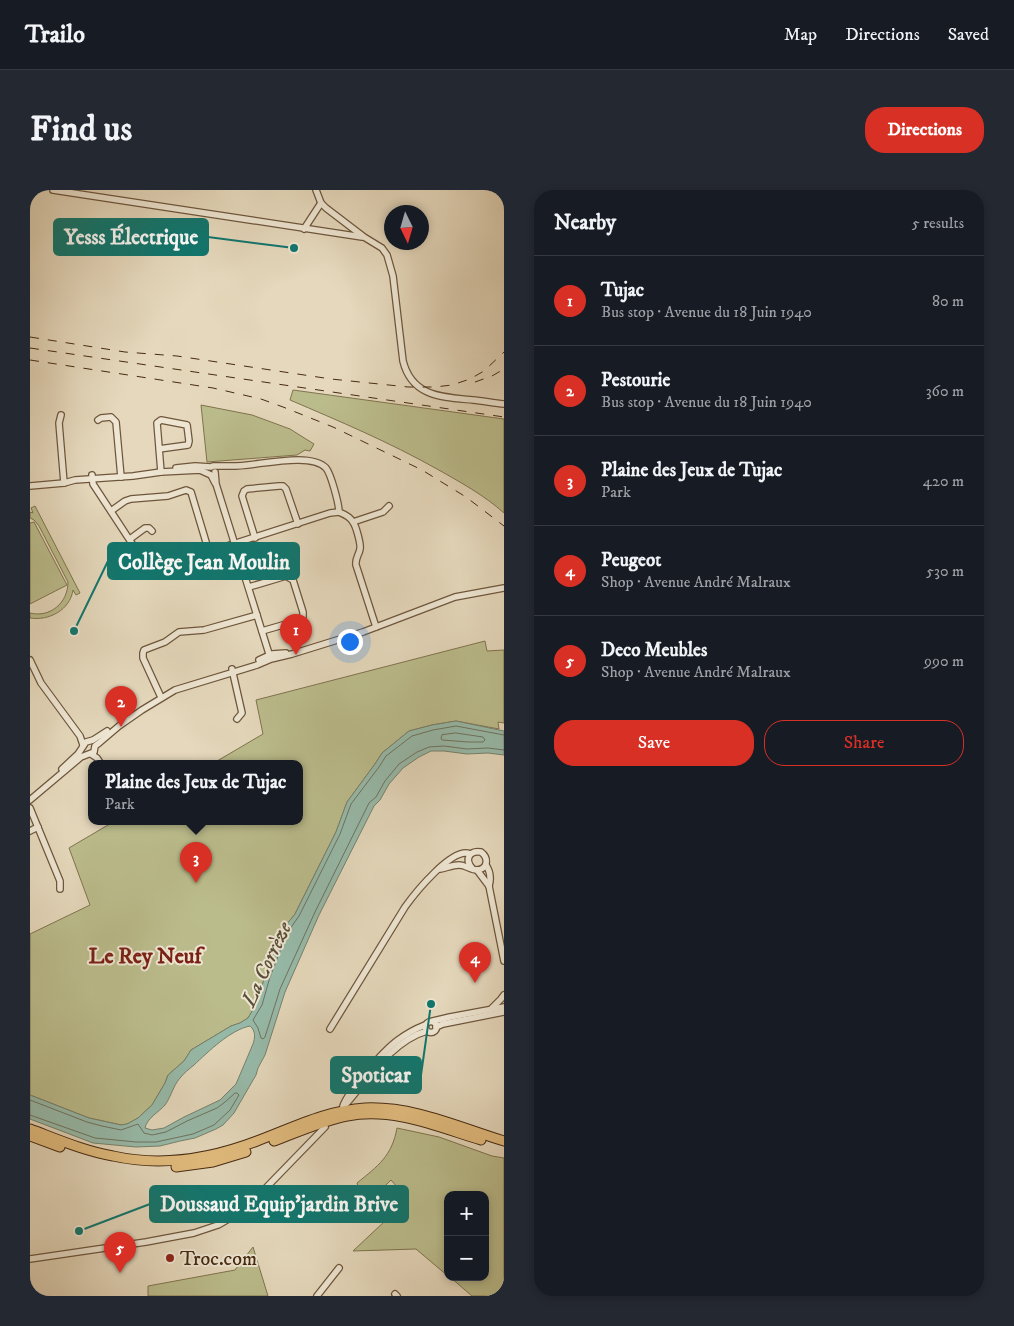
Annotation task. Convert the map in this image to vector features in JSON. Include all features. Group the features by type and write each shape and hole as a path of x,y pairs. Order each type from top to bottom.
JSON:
{"highway":[{"path":"30,1129 112,1156 171,1161 228,1152 319,1117 342,1111 384,1108 426,1115 504,1140"},
{"path":"30,1136 111,1162 150,1167 172,1167 230,1158 319,1124 347,1116 381,1114 426,1122 504,1146"}],"street":[{"path":"53,190 364,237"},
{"path":"316,190 321,203 364,237 382,248 387,255 391,264 403,361 412,381 430,394 504,404"},
{"path":"304,229 321,203"},
{"path":"61,415 59,423 64,481"},
{"path":"98,420 111,417 116,422 121,475"},
{"path":"159,449 188,445 190,441 187,425 161,420 157,423 159,449 161,470"},
{"path":"30,485 161,470 212,471 228,466 307,460 321,465 327,470 338,502 339,512"},
{"path":"212,471 270,657"},
{"path":"93,477 93,484 148,568 152,570 330,513 339,512 343,514 353,522 360,545 356,565 375,626"},
{"path":"255,538 242,496 247,489 279,486 286,488 298,524"},
{"path":"111,511 131,499 168,496 186,490 191,492 209,552"},
{"path":"353,522 384,512 389,506"},
{"path":"130,539 145,528 149,528 152,531"},
{"path":"249,587 289,576 293,580 303,612 303,617 300,620 262,631"},
{"path":"270,657 313,648 455,596 504,586"},
{"path":"160,695 142,658 144,650 151,646 160,645 179,632 204,630 257,615"},
{"path":"30,800 81,757 92,751 111,732 131,717 172,692 270,657 375,626"},
{"path":"30,660 41,682 86,744 85,753 92,751"},
{"path":"30,796 78,754 86,744 141,705 171,690 232,671"},
{"path":"232,671 242,714 238,719"},
{"path":"86,744 93,743 92,751 98,760"},
{"path":"30,808 60,881 60,889"},
{"path":"30,832 38,827"},
{"path":"330,1029 414,894 438,870 461,853 482,852 486,858 490,881 489,886 504,961"},
{"path":"470,854 468,863 489,886"},
{"path":"451,859 459,865 474,869 484,868 486,865"},
{"path":"438,870 459,865"},
{"path":"492,1008 504,996"},
{"path":"435,1024 445,1018 492,1008 504,1009"},
{"path":"426,1028 407,1034 387,1049 354,1088 342,1106 348,1103 396,1048 426,1028 427,1023 443,1024 489,1015 504,1009"},
{"path":"426,1028 431,1032 435,1030 435,1024"},
{"path":"30,1259 141,1243 194,1233 218,1225 237,1214 259,1195 325,1127"},
{"path":"30,1255 55,1254"},
{"path":"318,1296 339,1268"}],"shaded area":[{"path":"293,390 504,419 504,513 472,489 419,459 364,432 290,400"},
{"path":"201,405 252,415 290,429 314,444 310,451 305,450 297,455 207,462"},
{"path":"35,506 80,593 76,595 73,590 68,603 58,613 44,618 30,618 30,613 44,613 56,607 65,596 68,582 39,526 30,518 30,512 33,513 31,508"},
{"path":"34,522 67,585 30,604 30,523"},
{"path":"485,641 487,651 504,650 504,723 498,722 499,729 456,721 409,731 382,753 347,802 336,832 295,914 282,931 257,1003 248,1018 191,1050 184,1061 168,1075 152,1105 138,1118 127,1124 121,1125 89,1118 30,1095 30,934 90,905 69,848 108,825 303,825 303,760 219,760 263,734 256,700"},
{"path":"397,1128 439,1137 492,1156 504,1158 504,1296 472,1296 455,1281 489,1281 489,1191 444,1191 444,1273 416,1249 353,1251 385,1221 404,1195 391,1180 363,1207 357,1183 378,1166 388,1153 395,1138"},
{"path":"253,1247 268,1296 148,1296 148,1286 235,1270"}],"water":[{"path":"456,721 504,731 504,755 431,751 403,768 389,784 380,800 374,806 319,915 285,992 265,1055 256,1075 234,1113 223,1125 195,1138 160,1146 136,1147 93,1143 30,1119 30,1095 89,1118 121,1125 127,1124 138,1118 152,1105 168,1075 184,1061 191,1050 248,1018 257,1003 282,930 295,914 336,832 347,802 382,753 409,731","holes":["250,1026 255,1035 254,1042 236,1084 220,1100 164,1128 152,1130 145,1128 151,1118 165,1105 178,1081 185,1073 227,1037 242,1028"]}],"railway":[{"path":"30,337 125,352 177,356 331,379 408,387 452,385 470,379 484,371 504,352"},
{"path":"30,348 504,417"},
{"path":"30,360 213,388 261,399 333,427 422,470 466,497 504,526"},
{"path":"475,382 504,369"}],"place":[{"name":"Yesss Électrique","path":"294,248"},
{"name":"Collège Jean Moulin","path":"74,631"},
{"name":"Tujac","path":"296,655"},
{"name":"Pestourie","path":"121,727"},
{"name":"Plaine des Jeux de Tujac","path":"196,883"},
{"name":"Peugeot","path":"475,983"},
{"name":"Spoticar","path":"431,1004"},
{"name":"Doussaud Equip'jardin Brive","path":"79,1231"},
{"name":"Troc.com","path":"170,1258"},
{"name":"Deco Meubles","path":"120,1273"}],"district":[{"name":"Le Rey Neuf","path":"145,955"}],"water label":[{"name":"La Corrèze","path":"266,964"}]}
